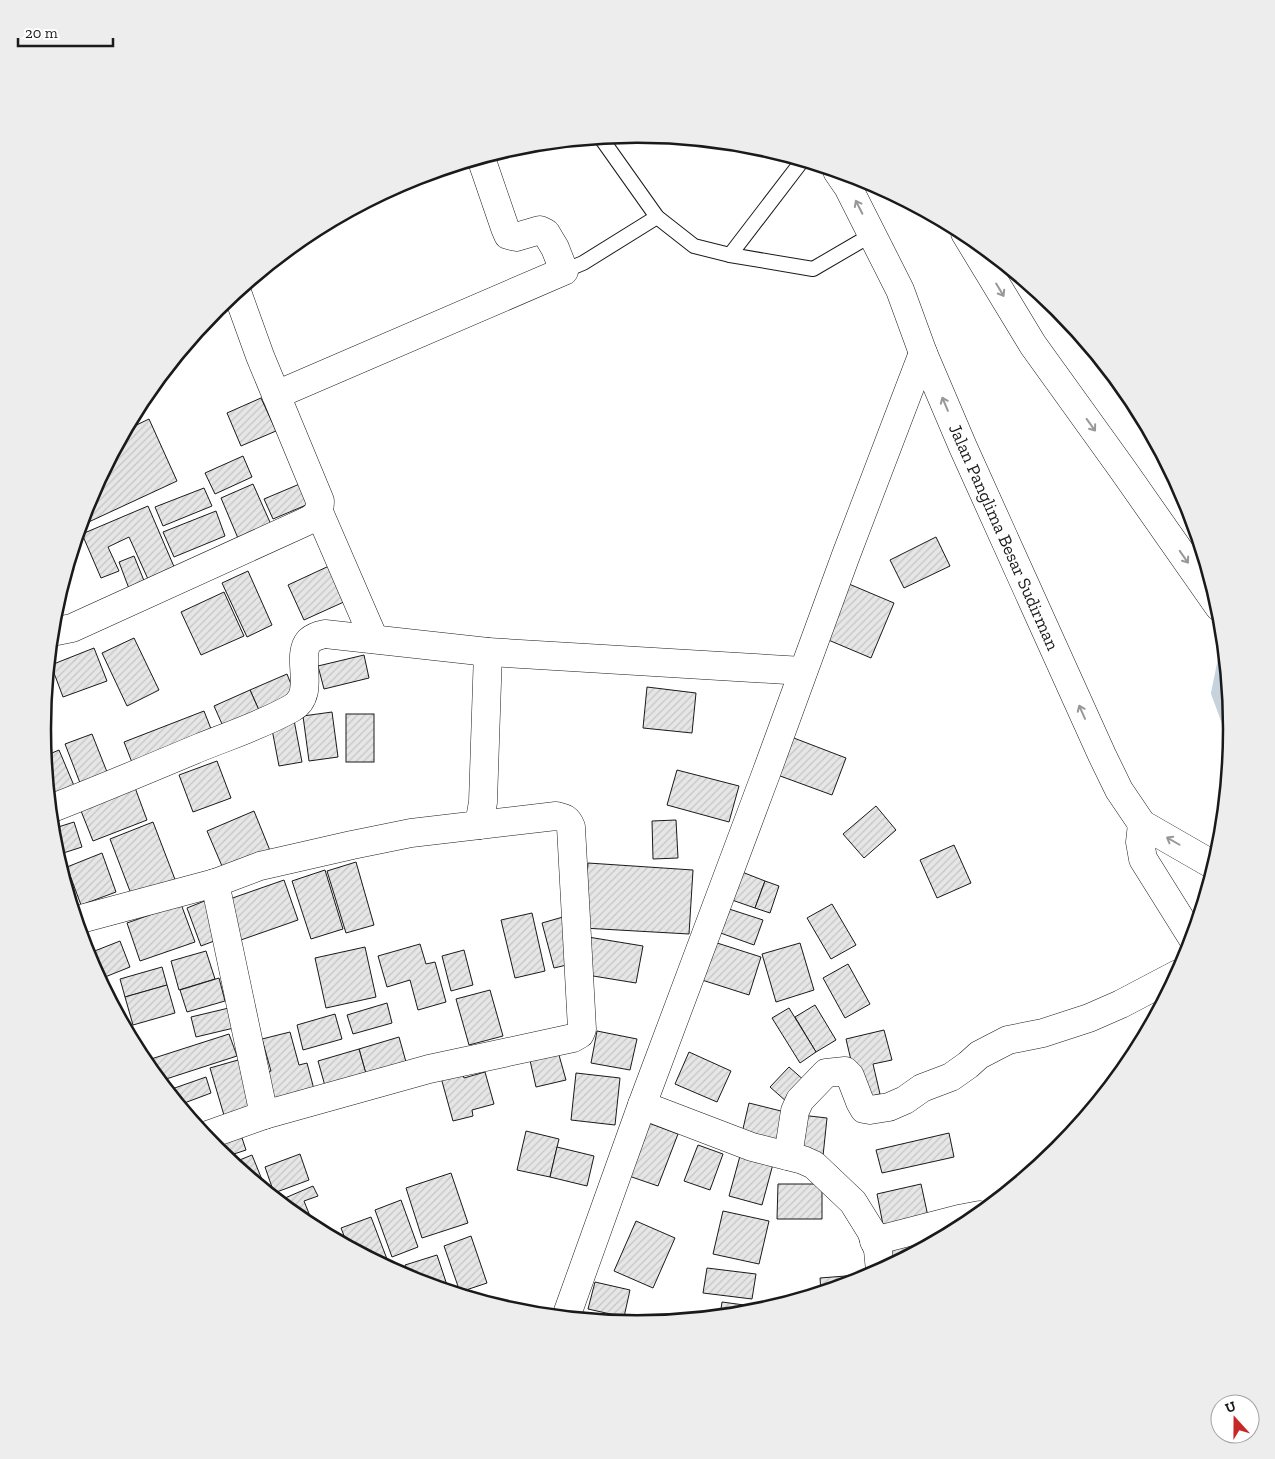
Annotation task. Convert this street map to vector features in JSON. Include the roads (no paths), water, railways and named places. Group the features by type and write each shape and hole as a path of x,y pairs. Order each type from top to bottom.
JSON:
{"street":[{"path":"276,395 564,271 555,248 546,233 540,230 516,237 508,235 483,164"},
{"name":"Jalan Panglima Besar Sudirman","path":"844,181 900,290 923,353 963,447 1119,790 1142,824 1208,862"},
{"path":"976,251 1033,345 1206,589"},
{"path":"240,299 260,356 320,501 319,512 374,639"},
{"path":"568,1312 642,1105 923,353"},
{"path":"60,630 72,628 304,522 319,512"},
{"path":"56,807 248,728 294,707 301,698 305,687 304,649 309,641 316,636 326,634 488,652 803,671"},
{"path":"479,825 483,802 488,652"},
{"path":"82,919 215,883 260,866 411,833 556,816 565,818 569,822 571,827 579,971 582,1029 580,1034 572,1038 429,1069 264,1115 213,1133"},
{"path":"1142,824 1140,842 1142,859 1188,931"},
{"path":"215,883 264,1115"},
{"path":"788,1156 795,1111 800,1100 826,1073 846,1071 864,1108 870,1110 889,1107 905,1100 922,1088 951,1077 968,1066 979,1055 1008,1040 1043,1033 1089,1018 1121,1004 1167,980"},
{"path":"642,1105 752,1147 803,1160 814,1166 853,1202 871,1231 878,1250 879,1263"},
{"path":"874,1240 962,1217"}],"lane":[{"path":"606,145 657,217 694,246 730,255 812,269 872,234"},
{"path":"730,255 798,166"},
{"path":"564,271 583,264 657,217"}],"waterway":[{"path":"1220,671 1216,693 1223,712"}]}
